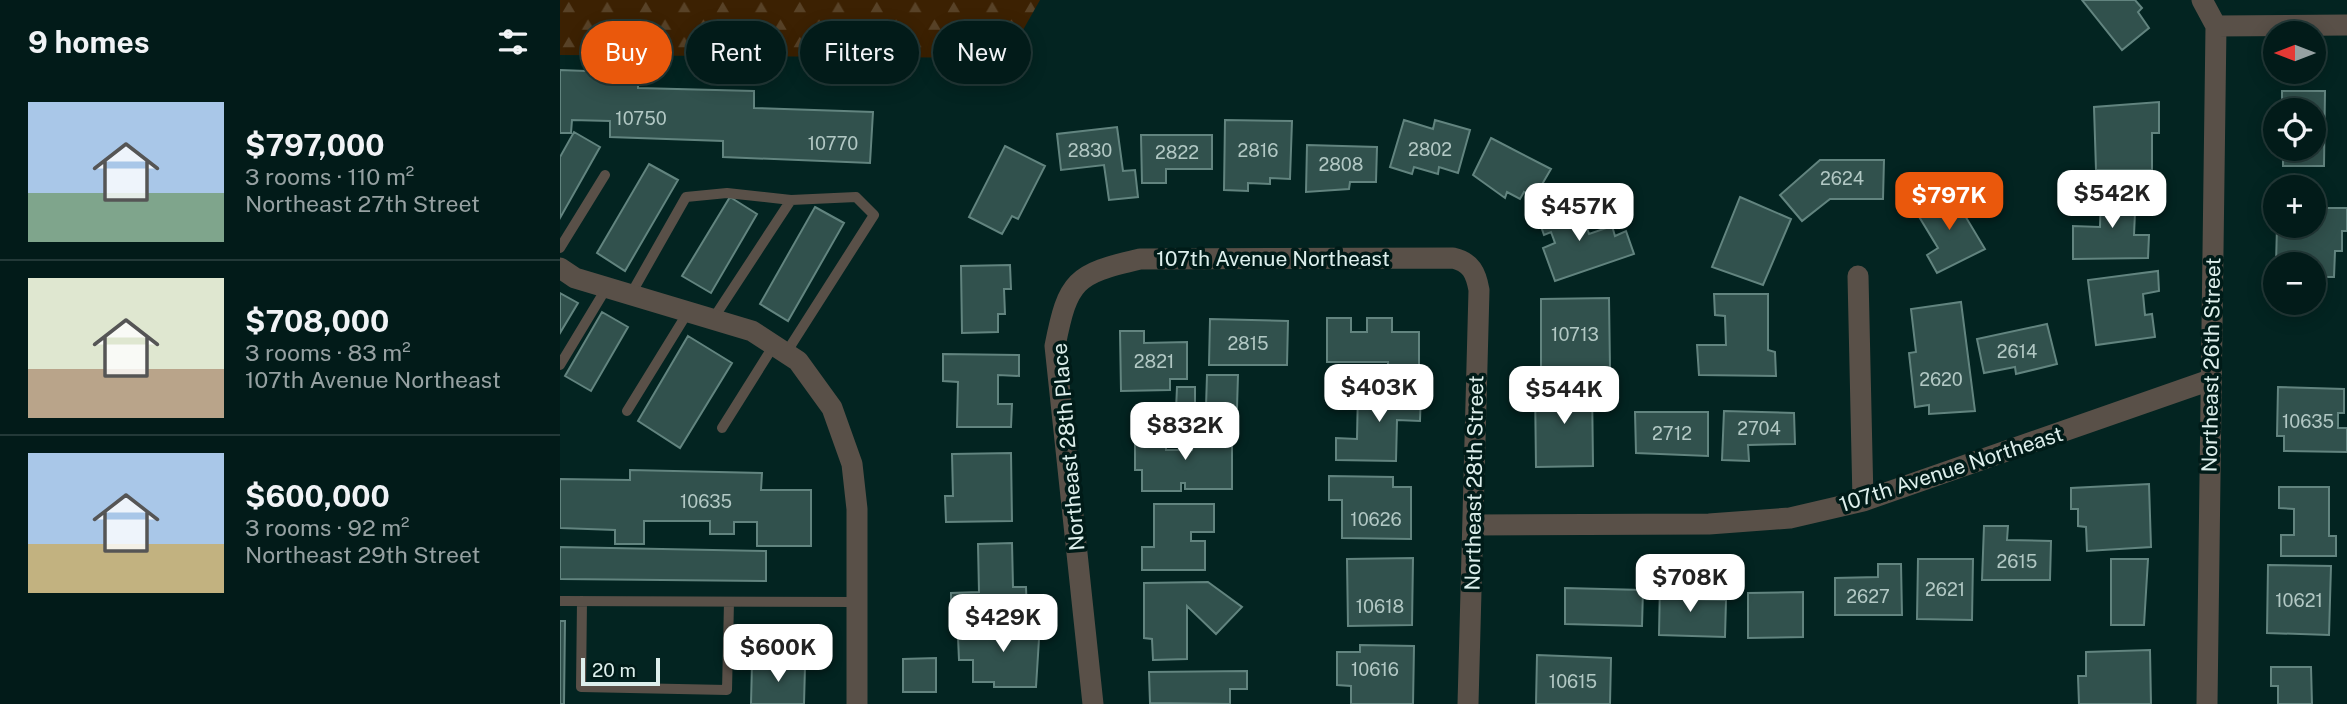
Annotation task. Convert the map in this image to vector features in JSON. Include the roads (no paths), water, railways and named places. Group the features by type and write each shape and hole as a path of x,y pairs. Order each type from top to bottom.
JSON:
{"street":[{"path":"2202,0 2216,26 2347,25"},
{"name":"Northeast 26th Street","path":"2207,704 2216,26"},
{"name":"107th Avenue Northeast","path":"1079,279 1104,267 1140,259 1453,258 1468,265"},
{"name":"Northeast 28th Street","path":"1468,265 1476,274 1479,290 1468,704"},
{"path":"560,268 575,278 752,331 798,361 832,408 852,464 857,509 857,704"},
{"path":"1858,276 1863,501"},
{"name":"Northeast 28th Place","path":"1079,279 1063,306 1055,346 1093,704"},
{"name":"107th Avenue Northeast","path":"1474,525 1709,524 1790,518 1863,501 2210,380"}],"lane":[{"path":"560,248 605,175"},
{"path":"631,294 685,197 727,193 791,200 856,197 874,215 722,428"},
{"path":"713,319 791,200"},
{"path":"560,365 607,287"},
{"path":"627,411 688,312"},
{"path":"560,601 858,602"},
{"path":"582,601 581,687 727,690 729,603"}]}
